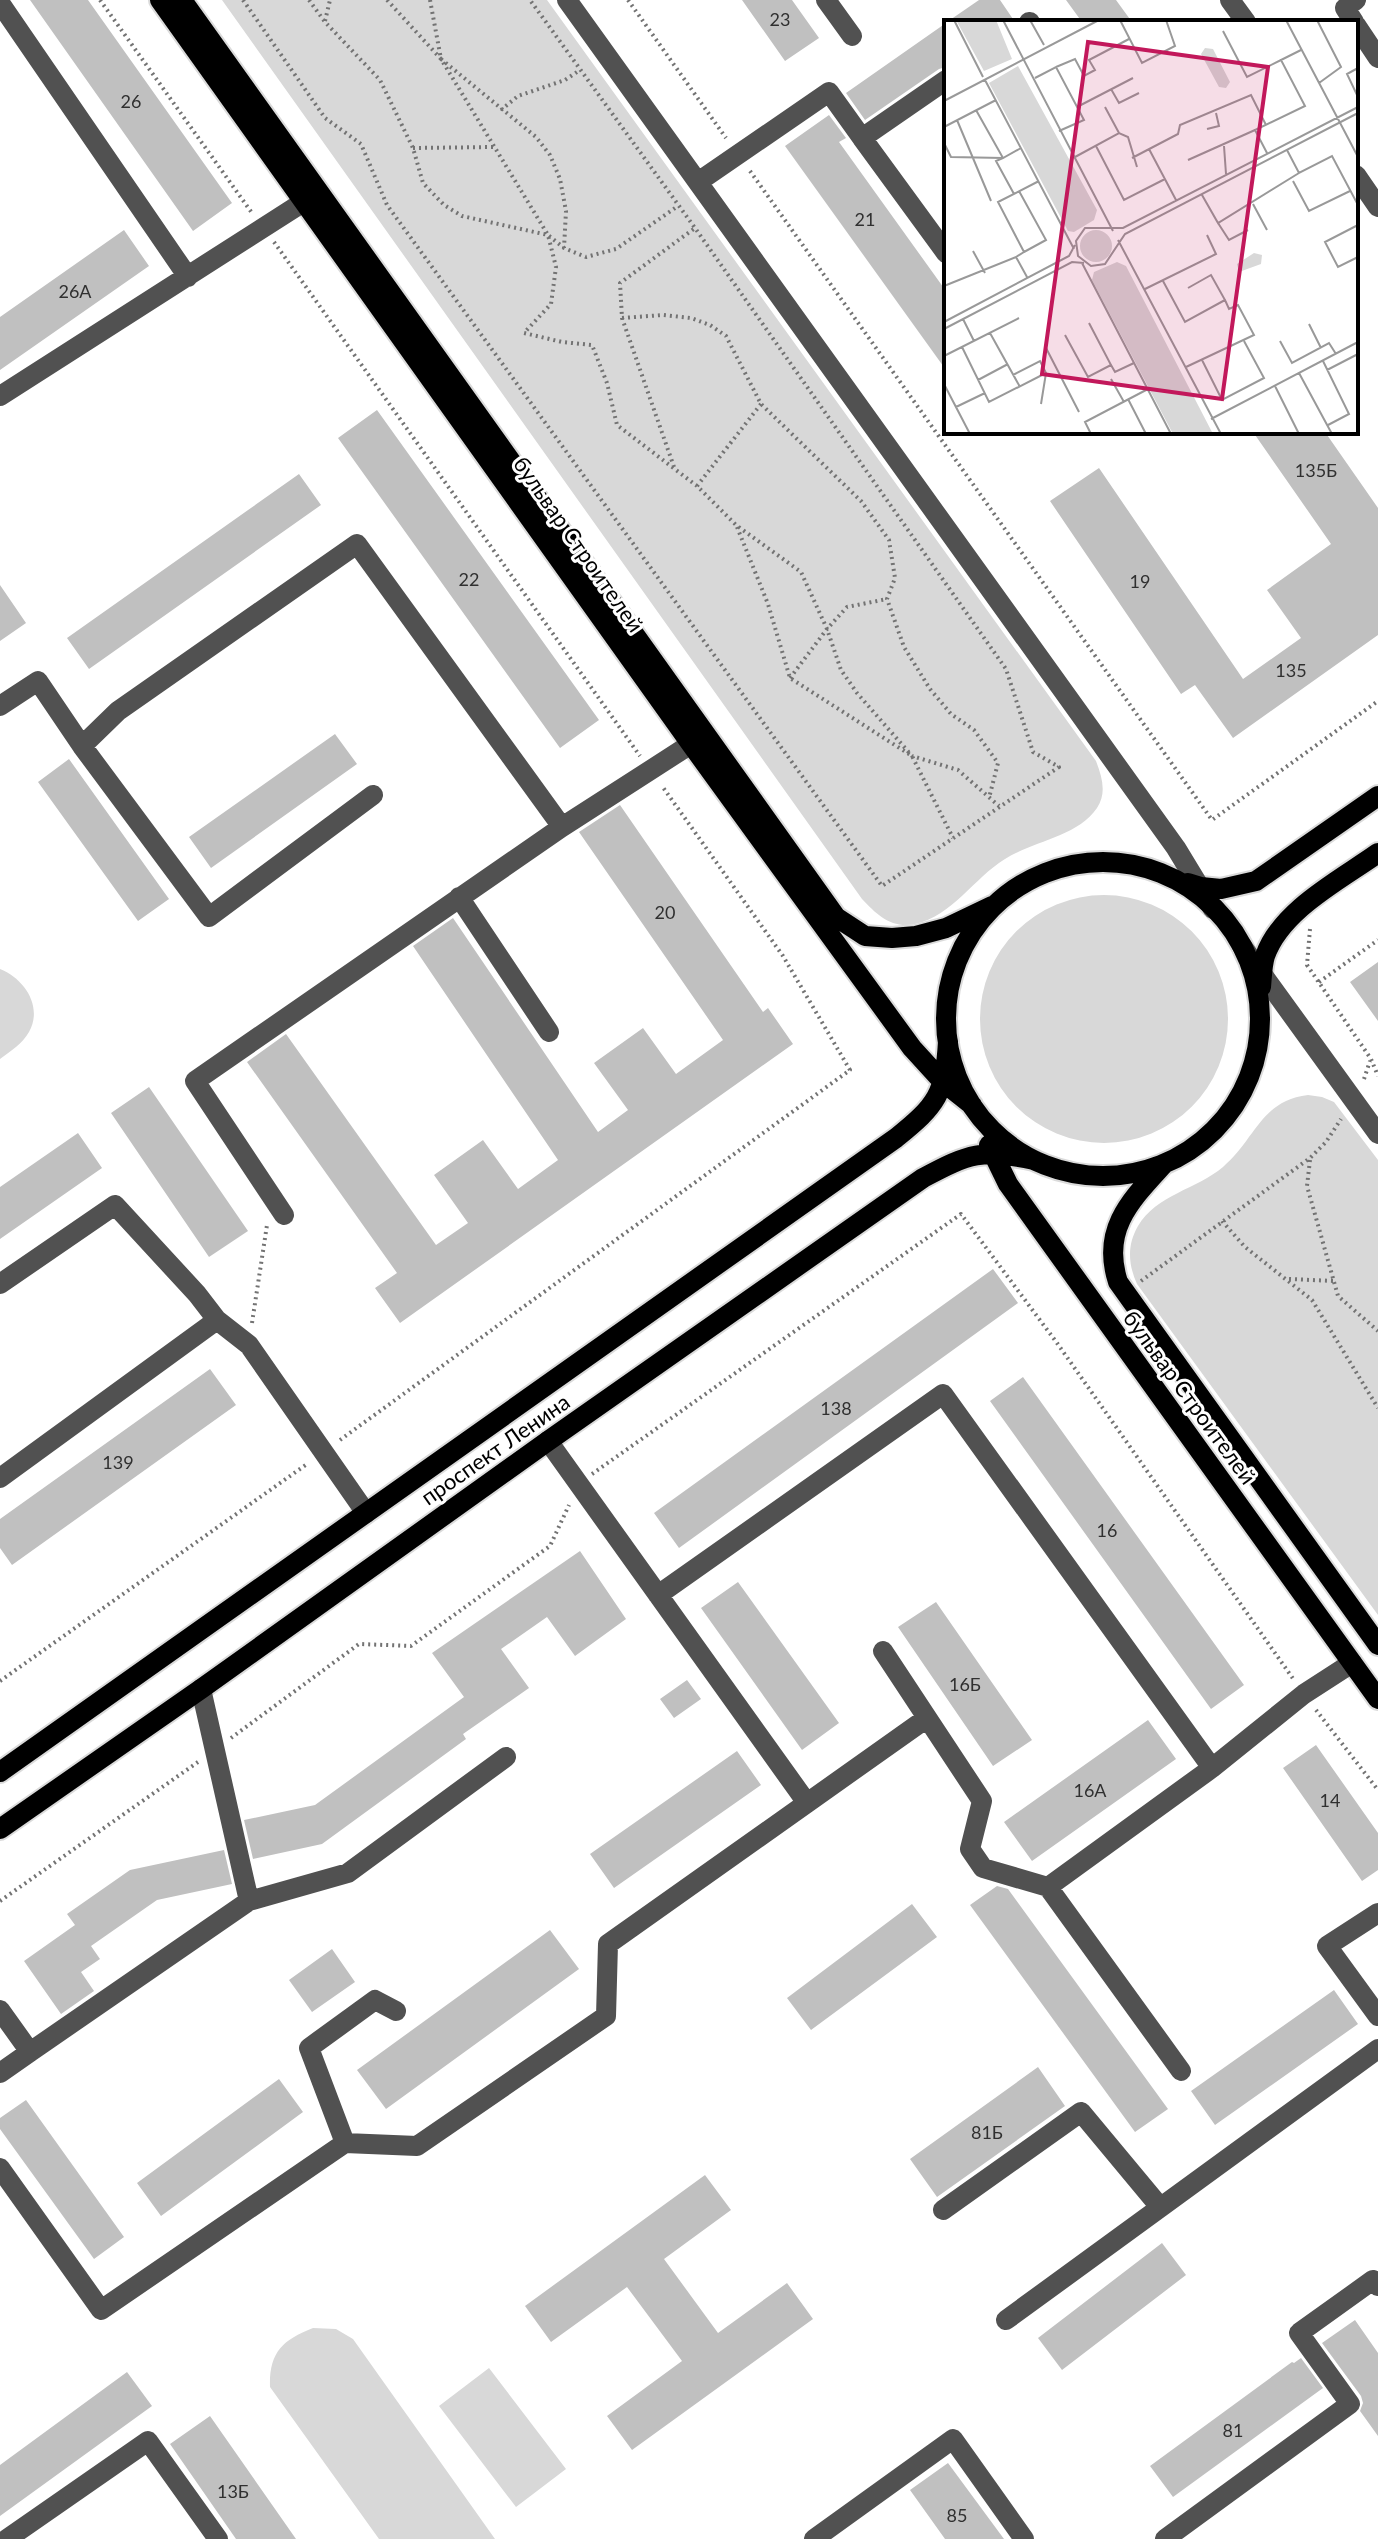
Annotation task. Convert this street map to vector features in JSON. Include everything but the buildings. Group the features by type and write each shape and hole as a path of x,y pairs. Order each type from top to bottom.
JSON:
{"main road":[{"name":"бульвар Строителей","path":"160,0 912,1048 943,1082 976,1109 991,1154 1008,1184 1378,1699"},
{"name":"бульвар Строителей","path":"182,0 836,917 865,936 892,938 916,936 946,928 992,906"},
{"path":"1378,796 1256,881 1221,889 1201,887 1150,866 1122,860 1080,863 1041,873 992,906 974,928 960,954 952,976 946,1020 954,1066 976,1109 995,1132 1034,1160 1057,1169 1110,1175 1163,1165 1185,1155 1224,1122 1249,1080 1256,1058 1262,972 1268,950 1284,923 1297,910 1378,853"},
{"path":"1173,877 1226,921 1242,946 1252,970 1260,1007"},
{"name":"проспект Ленина","path":"0,1772 896,1138 925,1115 937,1099 943,1082 948,1041"},
{"name":"проспект Ленина","path":"0,1829 923,1178 960,1158 991,1154 1034,1160"},
{"name":"бульвар Строителей","path":"1163,1165 1133,1197 1120,1219 1112,1255 1118,1282 1378,1645"}],"street":[{"path":"567,0 1176,848 1213,909"},
{"path":"826,0 852,36"},
{"path":"1230,0 1245,20"},
{"path":"0,3 188,277"},
{"path":"1358,24 1378,58"},
{"path":"862,138 944,81"},
{"path":"698,182 829,92 944,250"},
{"path":"1358,178 1378,207"},
{"path":"0,396 305,201"},
{"path":"82,746 118,711 357,544 562,827"},
{"path":"0,706 38,681 82,746 209,917 373,795"},
{"path":"284,1215 195,1081 562,827 691,744"},
{"path":"459,897 549,1032"},
{"path":"1242,946 1378,1134"},
{"path":"0,1284 115,1205 217,1320 249,1345 366,1513"},
{"path":"0,1478 217,1320"},
{"path":"658,1595 943,1394 1212,1768"},
{"path":"548,1441 807,1803"},
{"path":"883,1651 982,1801 970,1849 983,1868 1048,1887 1181,2071"},
{"path":"1048,1887 1212,1768 1304,1694 1352,1663"},
{"path":"201,1689 249,1901"},
{"path":"0,2168 101,2310 345,2143 417,2146 606,2016 608,1944 927,1718"},
{"path":"0,2073 249,1901 348,1873 506,1757"},
{"path":"1378,1913 1327,1946 1378,2016"},
{"path":"345,2143 309,2048 375,2000 396,2011"},
{"path":"0,2010 30,2052"},
{"path":"1006,2320 1378,2049"},
{"path":"943,2210 1081,2112 1160,2207"},
{"path":"1165,2539 1350,2404 1299,2333 1373,2280 1378,2286"},
{"path":"814,2539 953,2439 1024,2539"},
{"path":"7,2539 148,2441 218,2539"}],"path":[{"path":"0,1681 850,1070 783,956 100,0"},
{"path":"243,0 325,118 361,144 387,205 882,886 1059,767 1033,752 1006,669 530,0"},
{"path":"309,0 325,22 380,80 413,148 423,183 444,205 462,216 548,235 564,248 586,257 616,249 678,206"},
{"path":"325,22 330,0"},
{"path":"387,0 441,59 536,137 550,155 560,179 566,211 564,248"},
{"path":"430,0 441,59 548,235 556,267 551,304 524,333 592,345 607,383 617,425 697,486 736,525 801,572 827,629 841,670 912,756 953,838"},
{"path":"628,0 1212,820 1378,701"},
{"path":"501,110 518,96 565,80 580,70"},
{"path":"413,148 494,147"},
{"path":"684,213 694,206"},
{"path":"675,469 622,318 620,283 695,228"},
{"path":"622,318 663,315 691,318 710,325 726,336 761,404 861,501 889,540 895,578 887,599 904,647 930,689 951,714 974,730 998,763 989,798"},
{"path":"697,486 761,404"},
{"path":"736,525 768,604 790,678 912,756 958,770 999,806"},
{"path":"790,678 847,607 887,599"},
{"path":"1310,926 1307,965 1371,1059 1378,1076"},
{"path":"1319,982 1378,940"},
{"path":"1361,1087 1371,1059"},
{"path":"1137,1284 1310,1158 1326,1142 1345,1114"},
{"path":"1310,1158 1307,1186 1338,1296 1378,1331"},
{"path":"249,1345 271,1195"},
{"path":"0,1901 359,1644 411,1646 550,1546 578,1484 961,1214 1057,1343 1304,1694 1378,1790"},
{"path":"1222,1221 1245,1247 1312,1300 1378,1408"},
{"path":"1286,1279 1334,1281"}],"shaded area":[{"path":"222,0 547,0 1096,761 1103,791 1097,808 1088,818 1066,832 1005,859 952,905 928,920 907,925 892,923 873,910 862,899"},
{"path":"1104,895 1128,897 1152,904 1173,915 1192,931 1208,950 1219,971 1226,995 1226,1043 1219,1067 1208,1088 1192,1107 1173,1123 1152,1134 1128,1141 1104,1143 1080,1141 1056,1134 1035,1123 1016,1107 1000,1088 989,1067 982,1043 980,1019 982,995 989,971 1000,950 1016,931 1035,915 1056,904 1080,897"},
{"path":"0,969 24,987 34,1013 29,1032 0,1059"},
{"path":"1308,1095 1334,1102 1378,1160 1378,1615 1137,1284 1130,1262 1132,1240 1146,1215 1223,1167 1279,1105"},
{"path":"313,2328 336,2329 353,2339 495,2539 379,2539 270,2387 272,2365 280,2349"},
{"path":"489,2368 566,2469 516,2507 439,2406"}]}
